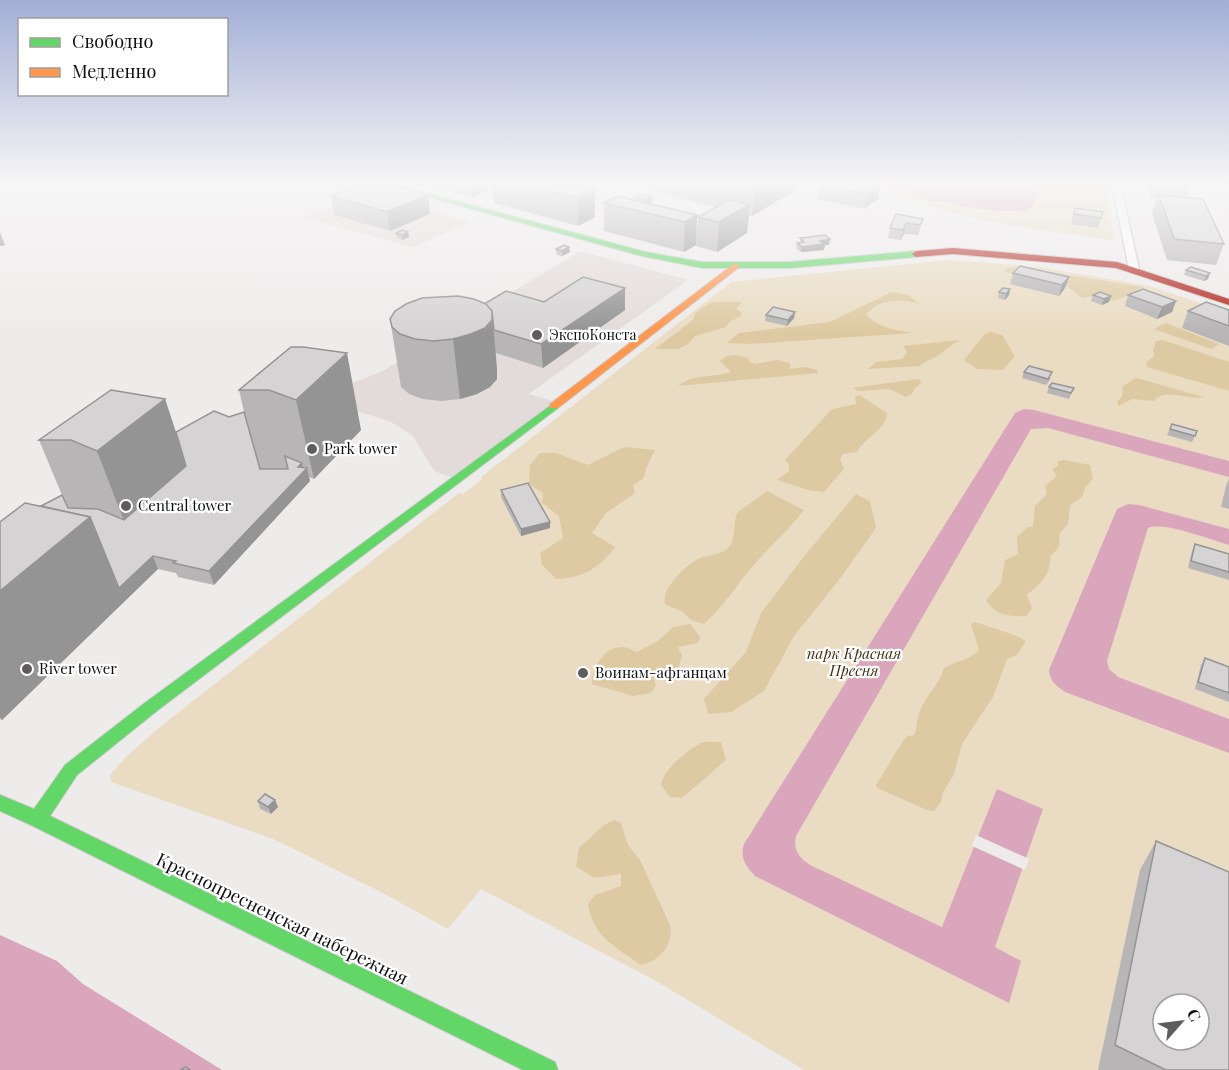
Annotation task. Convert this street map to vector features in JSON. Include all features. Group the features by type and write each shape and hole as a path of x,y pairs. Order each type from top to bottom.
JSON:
{"street":[{"path":"568,233 665,259 702,265 790,265 952,251 1091,261 1134,268 1229,302"},
{"path":"1127,233 1134,268"},
{"path":"38,819 71,770 152,706 482,462 735,266"},
{"name":"Краснопресненская набережная","path":"0,803 38,819 548,1070"}],"shaded area":[{"path":"361,233 446,233 413,247"},
{"path":"580,251 688,280 529,394 556,402 453,478 434,471 413,436 391,422 357,411 270,414 381,372"},
{"path":"1019,267 1143,287 1135,293 1113,301 1097,296 1082,298 1067,286 1005,272 1007,268"},
{"path":"892,292 908,295 919,303 884,302 866,314 881,325 912,333 750,344 727,343 739,333 830,322"},
{"path":"712,302 742,302 736,309 741,312 741,316 731,321 726,327 695,336 687,345 678,349 655,349 693,320 695,313"},
{"path":"1166,323 1219,344 1211,349 1154,329"},
{"path":"990,332 1002,335 1015,356 1003,370 977,369 964,360 984,335"},
{"path":"959,340 919,366 868,369 876,362 902,359 907,352 903,346"},
{"path":"1163,340 1229,362 1229,391 1147,367 1146,363 1154,356 1156,341"},
{"path":"737,355 748,358 755,364 777,360 790,363 790,369 806,367 817,370 818,373 678,386 697,377 731,372 720,361 727,356"},
{"path":"1136,378 1204,397 1164,395 1154,401 1132,399 1119,406 1117,402 1122,396 1123,386"},
{"path":"918,379 922,382 912,394 906,397 889,389 859,391 852,388"},
{"path":"859,395 887,413 886,419 857,452 843,454 840,459 844,469 824,492 808,490 777,480 789,471 789,464 785,460 832,409 856,404 855,397"},
{"path":"1024,409 1229,461 1229,477 1048,428 1031,429 795,841 798,853 810,865 942,927 997,789 1043,809 995,947 1021,961 1009,1003 755,876 746,865 743,853 744,844 1015,413"},
{"path":"624,447 655,450 644,478 633,485 635,493 606,513 592,533 615,547 596,567 589,571 574,577 556,579 542,565 540,553 563,538 559,516 542,503 543,493 529,484 530,465 540,453 556,453 588,465"},
{"path":"1058,461 1090,465 1093,479 1085,488 1082,497 1070,505 1068,524 1060,533 1059,547 1050,557 1047,574 1027,595 1032,609 1026,616 998,612 986,600 1001,583 1005,560 1018,554 1017,537 1026,528 1033,526 1035,506 1047,494 1045,486 1057,476 1052,469 1058,466"},
{"path":"767,491 804,510 753,566 717,611 704,624 691,620 683,612 665,604 667,591 671,584 688,566 700,558 717,554 730,546 737,513"},
{"path":"856,494 870,501 876,528 839,580 794,636 764,691 731,712 708,714 704,699 746,652 761,613"},
{"path":"1128,504 1229,529 1229,545 1176,529 1148,528 1107,661 1109,669 1118,677 1229,719 1229,753 1065,692 1052,680 1049,670 1117,509"},
{"path":"975,622 1026,641 1017,655 1007,659 993,697 962,744 954,774 943,792 941,802 934,811 927,810 877,788 876,785 907,736 914,735 923,705 944,668 979,650 971,624"},
{"path":"690,624 700,637 698,643 678,647 682,656 679,667 653,676 656,685 651,693 633,696 592,684 594,671 600,659 610,650 623,647 637,652 658,641 673,627"},
{"path":"721,742 726,760 682,798 670,797 661,785 671,767 689,750 701,743"},
{"path":"614,820 621,823 628,845 640,860 670,925 670,939 664,951 654,960 641,965 600,933 591,916 588,904 595,895 621,886 621,874 594,878 576,866 579,848 604,825"},
{"path":"0,935 57,961 83,984 222,1070 0,1070"}],"green space":[{"path":"1062,233 1113,233 1114,239"},
{"name":"парк Красная Пресня","path":"949,260 1039,267 1150,286 1229,313 1229,1070 804,1070 656,981 481,889 448,929 379,891 273,839 111,782 110,775 126,757 161,726 460,492 462,495 482,479 481,477 731,282"}],"pier":[{"path":"976,835 1029,859 1025,870 972,846"}],"building":[{"path":"1172,233 1219,233 1224,244 1174,239"},
{"path":"825,235 830,239 820,241 825,244 802,247 797,243 804,242 800,238"},
{"path":"564,245 569,247 562,251 556,249"},
{"path":"1020,266 1069,277 1062,285 1013,273"},
{"path":"1191,267 1210,273 1206,276 1186,270"},
{"path":"583,277 625,288 541,344 494,330 492,311 484,304 506,291 544,302"},
{"path":"1003,288 1010,289 1006,294 999,292"},
{"path":"1143,289 1176,301 1162,307 1128,295"},
{"path":"1100,292 1111,296 1104,299 1093,295"},
{"path":"458,296 486,304 492,311 492,320 485,328 453,339 434,341 415,339 400,334 392,327 390,319 395,311 406,304 422,298"},
{"path":"1206,302 1229,310 1229,326 1188,311"},
{"path":"773,307 795,312 788,320 766,315"},
{"path":"291,347 347,353 296,400 269,390 239,390"},
{"path":"1029,366 1052,372 1048,379 1024,372"},
{"path":"1052,383 1074,388 1071,393 1049,387"},
{"path":"111,390 165,399 97,451 71,440 39,440"},
{"path":"214,411 229,417 244,412 260,469 288,469 285,456 302,463 298,467 307,468 209,571 153,556 119,588 90,517 41,506 62,495 68,508 98,509 124,520 186,466 176,432"},
{"path":"1172,424 1197,431 1195,436 1170,429"},
{"path":"528,483 550,522 521,529 501,490"},
{"path":"25,503 90,517 0,591 0,522"},
{"path":"1195,544 1229,554 1229,572 1191,561"},
{"path":"1205,658 1229,667 1229,693 1198,682"},
{"path":"265,794 275,800 268,807 258,801"},
{"path":"1156,841 1229,872 1229,1070 1166,1070 1115,1045"}],"traffic: fast":[{"path":"567,233 645,254 702,265 790,265 916,254"},
{"path":"38,819 71,770 152,706 554,406"},
{"path":"0,803 38,819 547,1070"}],"traffic: slow":[{"path":"554,406 735,266"}],"traffic: jam":[{"path":"916,254 953,251 1117,265 1229,302"}],"place":[{"name":"ЭкспоКонста","path":"537,335"},
{"name":"Park tower","path":"312,449"},
{"name":"Central tower","path":"126,506"},
{"name":"River tower","path":"27,669"},
{"name":"Воинам-афганцам","path":"583,673"}]}
